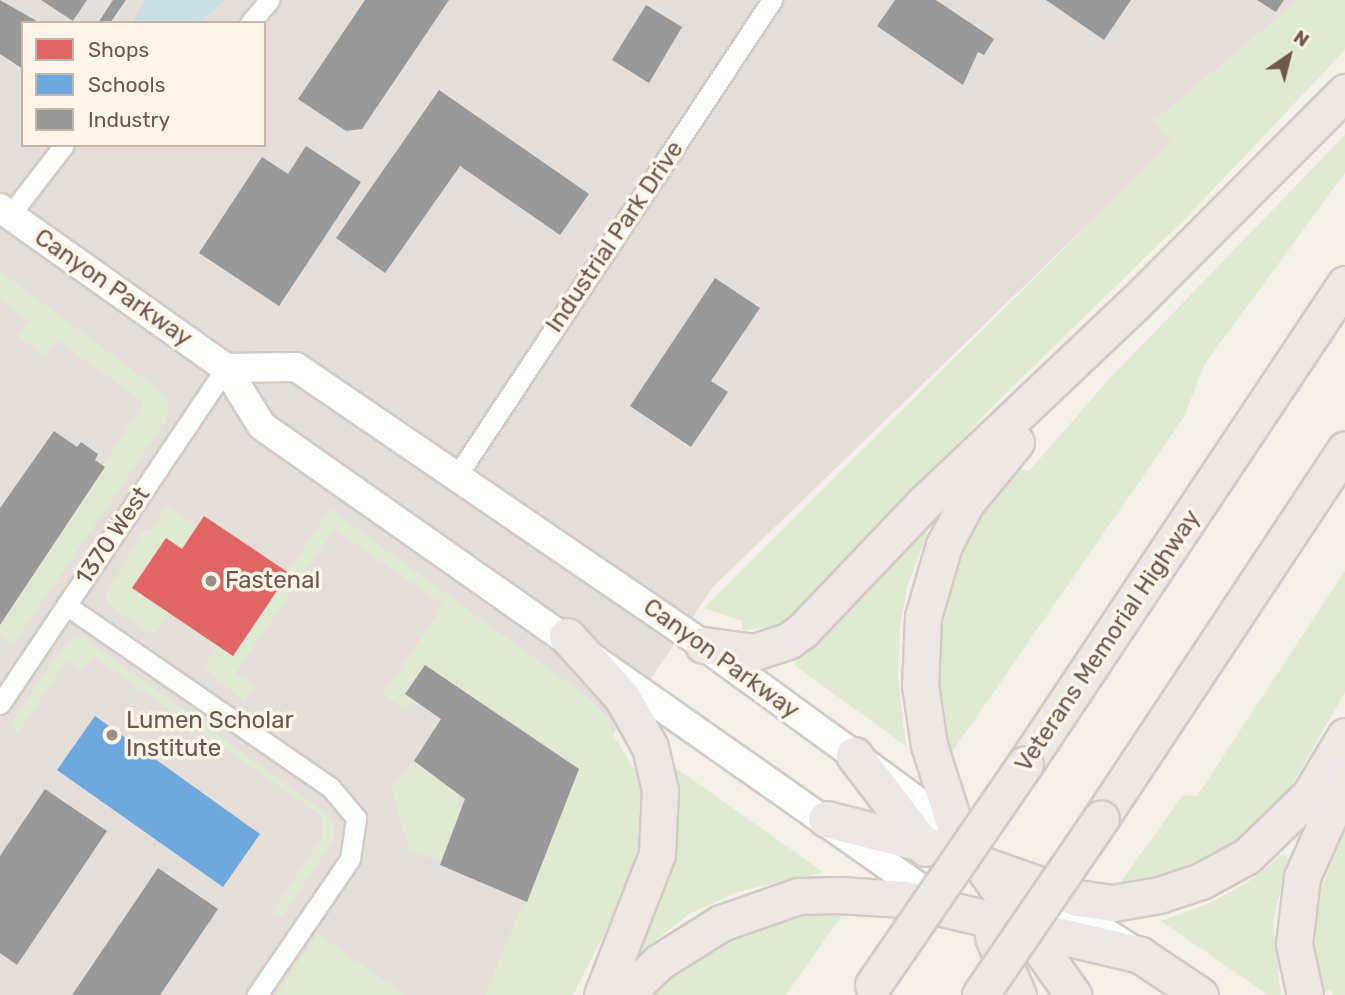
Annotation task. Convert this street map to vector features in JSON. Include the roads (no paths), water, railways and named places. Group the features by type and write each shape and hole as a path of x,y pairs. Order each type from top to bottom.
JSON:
{"highway":[{"path":"703,645 754,652 788,641 803,629 923,504 1121,316 1345,92"},
{"name":"Veterans Memorial Highway","path":"870,990 1025,764 1345,284"},
{"path":"1018,995 987,923 982,865 957,831 929,745 920,685 923,617 929,582 966,502 1121,316"},
{"path":"980,995 1345,450"},
{"path":"567,636 622,697 650,747 660,790 657,854 602,995"},
{"path":"826,819 921,843 1030,883 1113,903 1159,895 1201,880 1247,856 1286,823 1309,796 1345,736"},
{"path":"854,755 987,923 1071,994"},
{"path":"1305,995 1294,944 1302,877 1345,780"},
{"path":"625,995 691,939 750,910 798,896 904,899 987,923 1140,955"},
{"name":"Canyon Parkway","path":"1140,955 1200,995"}],"main road":[{"name":"Canyon Parkway","path":"5,211 226,368 262,426 826,819 987,923"},
{"name":"Canyon Parkway","path":"226,368 296,367 458,474 703,645 1030,883 1140,955"}],"street":[{"path":"252,21 269,0"},
{"name":"Industrial Park Drive","path":"458,474 772,0"},
{"path":"5,211 62,147"},
{"name":"1370 West","path":"0,704 226,368"},
{"path":"66,606 331,788 356,818 350,859 257,995"}],"place":[{"name":"Fastenal","path":"211,581"},
{"name":"Lumen Scholar Institute","path":"112,735"}]}
